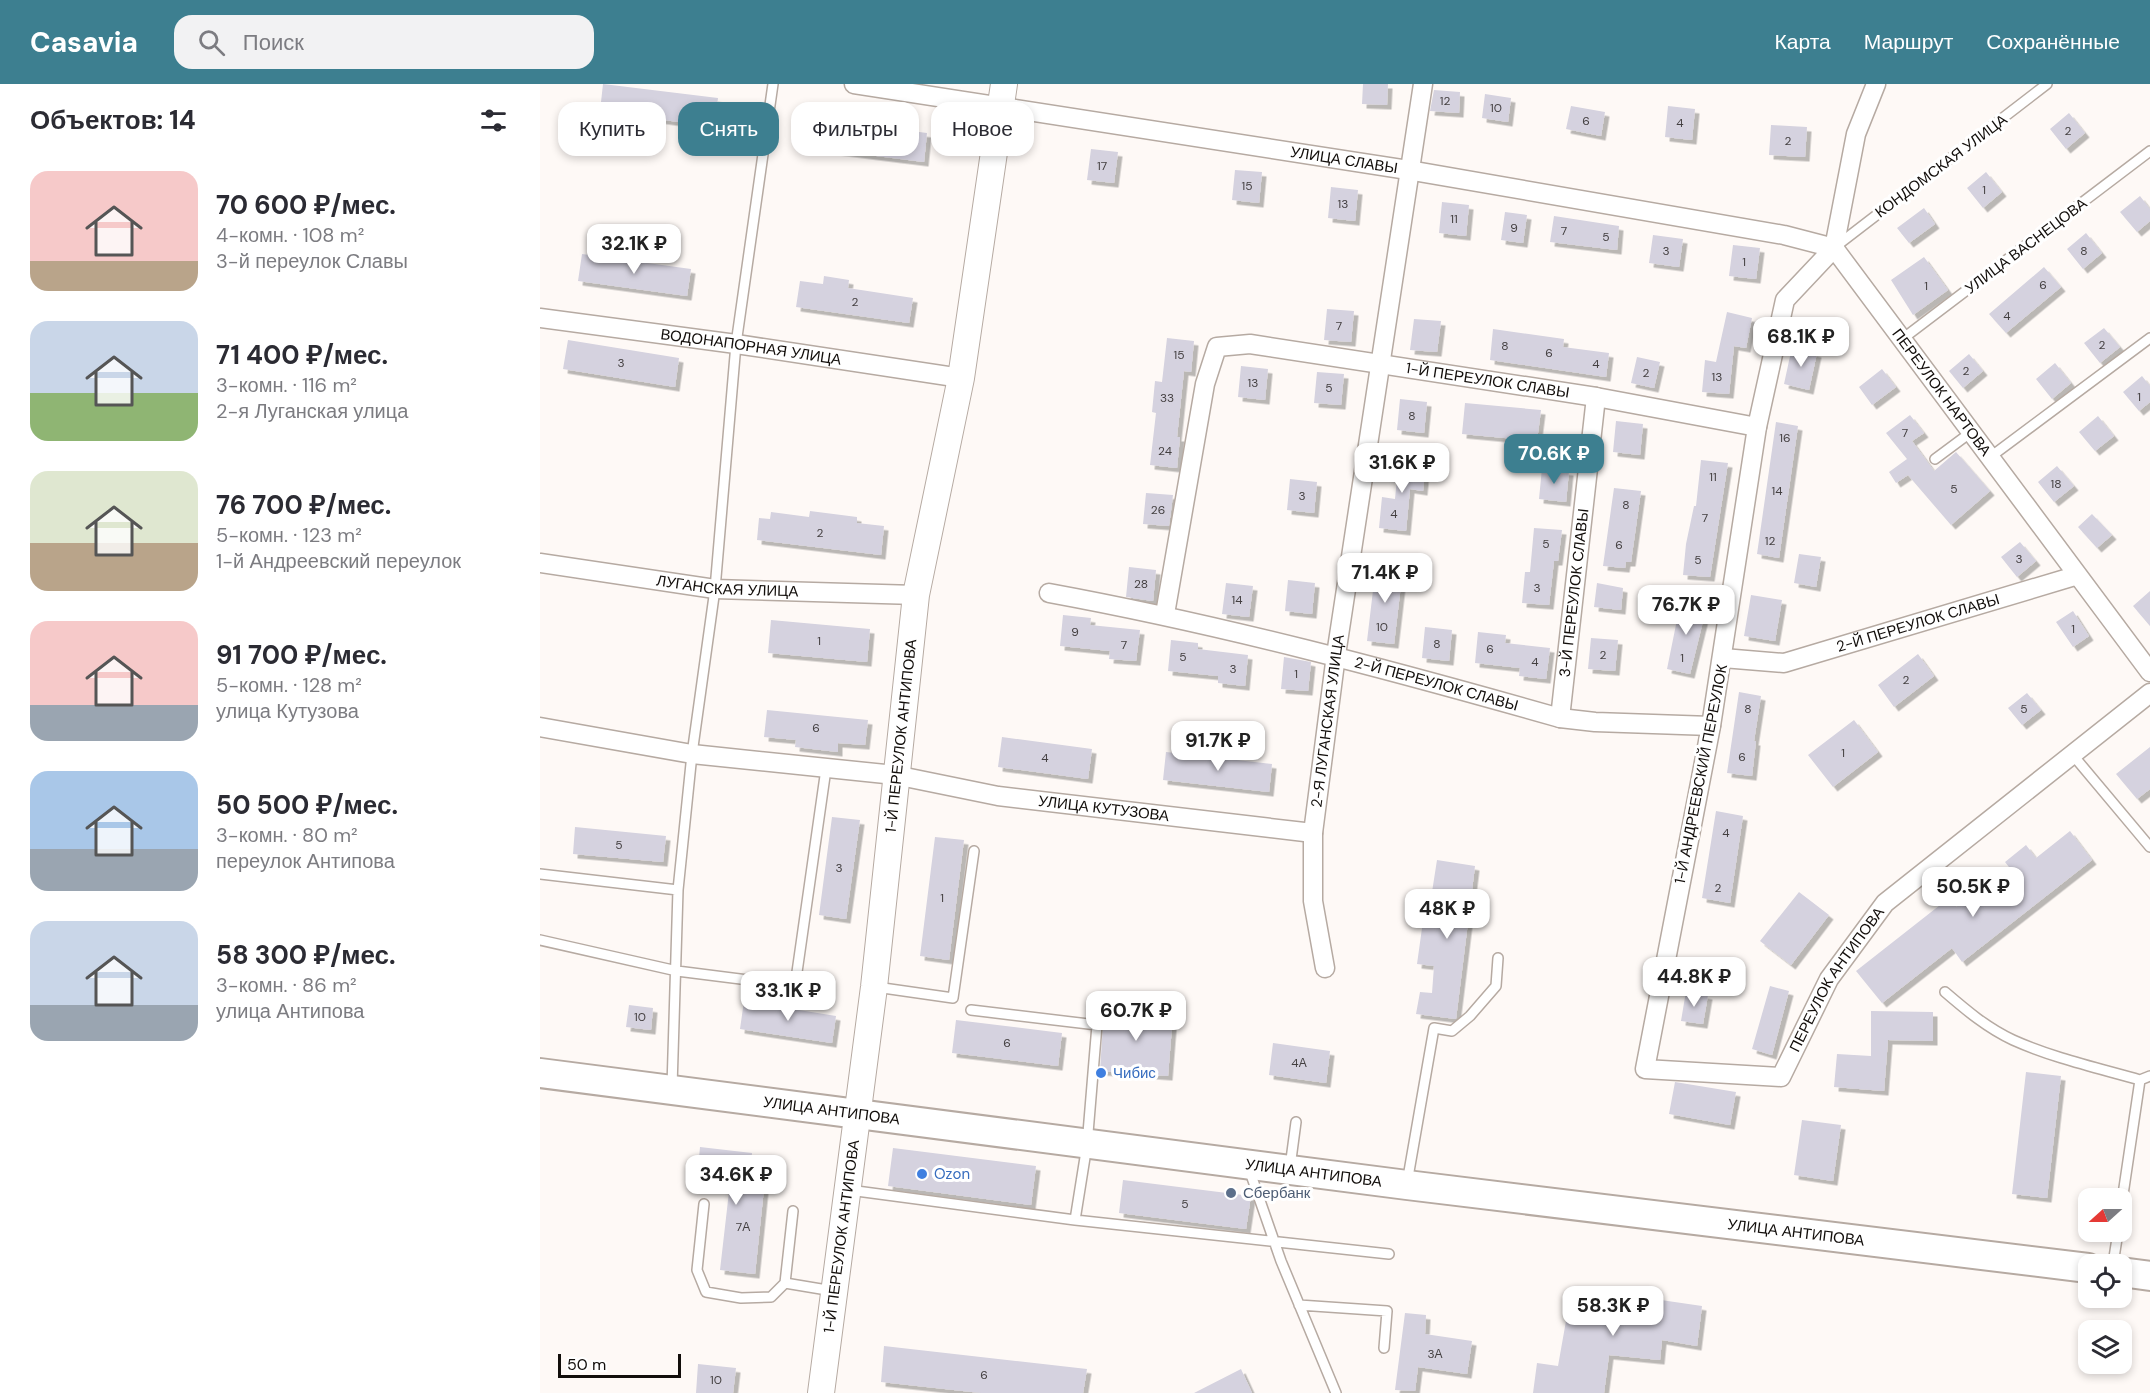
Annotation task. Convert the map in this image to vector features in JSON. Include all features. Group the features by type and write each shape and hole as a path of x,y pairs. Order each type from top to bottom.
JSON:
{"main road":[{"name":"1-Й ПЕРЕУЛОК АНТИПОВА","path":"821,1393 874,987 915,595 961,378 1002,95"},
{"name":"УЛИЦА АНТИПОВА","path":"540,1073 1087,1145 2078,1267"},
{"path":"2132,1274 2150,1276"}],"street":[{"name":"УЛИЦА СЛАВЫ","path":"854,84 1002,95 1408,170 1784,235 1834,248"},
{"name":"2-Я ЛУГАНСКАЯ УЛИЦА","path":"1325,968 1313,901 1313,833 1336,655 1408,170 1423,84"},
{"path":"1834,248 1856,134 1876,84"},
{"name":"ПЕРЕУЛОК НАРТОВА","path":"1834,248 2075,576 2150,672"},
{"name":"1-Й АНДРЕЕВСКИЙ ПЕРЕУЛОК","path":"1645,1069 1723,658 1756,427 1785,300 1834,248"},
{"name":"ВОДОНАПОРНАЯ УЛИЦА","path":"540,318 736,344 961,378"},
{"name":"1-Й ПЕРЕУЛОК СЛАВЫ","path":"1165,614 1204,384 1217,347 1250,344 1596,397 1756,427"},
{"name":"3-Й ПЕРЕУЛОК СЛАВЫ","path":"1560,718 1596,397"},
{"name":"ЛУГАНСКАЯ УЛИЦА","path":"540,563 715,589 915,595"},
{"name":"2-Й ПЕРЕУЛОК СЛАВЫ","path":"1723,658 1784,663 2075,576"},
{"name":"2-Й ПЕРЕУЛОК СЛАВЫ","path":"1049,593 1165,614 1336,655 1560,718 1594,722 1711,726"},
{"name":"ПЕРЕУЛОК АНТИПОВА","path":"1645,1069 1781,1077 1829,979 1885,903 2150,693"},
{"name":"УЛИЦА КУТУЗОВА","path":"540,727 692,754 895,775 998,796 1313,833"}],"lane":[{"path":"672,1090 678,890 692,754 715,589 736,344 773,84"},
{"name":"КОНДОМСКАЯ УЛИЦА","path":"1834,248 2047,84"},
{"name":"УЛИЦА ВАСНЕЦОВА","path":"1901,340 2150,151"},
{"path":"1989,458 2150,338"},
{"path":"1935,459 1970,433"},
{"path":"2072,754 2150,847"},
{"path":"540,940 677,971 795,986 826,769"},
{"path":"874,987 953,998 974,852"},
{"path":"540,874 678,890"},
{"path":"1407,1185 1434,1028 1452,1031 1470,1017 1496,986 1498,958"},
{"path":"1945,992 1973,1016 2012,1039 2085,1065 2145,1078 2125,1188"},
{"path":"971,1010 1097,1025 1087,1145 1075,1220"},
{"path":"1289,1169 1296,1122"},
{"path":"1248,1164 1274,1242 1336,1393"},
{"path":"849,1190 1075,1220 1389,1254"},
{"path":"704,1204 697,1270 706,1292 741,1298 771,1297 785,1283 793,1211"},
{"path":"785,1283 835,1292"},
{"path":"1299,1305 1387,1311 1383,1348"}],"building":[{"path":"603,84 718,98 717,102 678,102 678,122 666,120 666,102 601,102"},
{"path":"1363,84 1388,84 1387,105 1362,104"},
{"path":"1434,90 1460,92 1459,113 1430,111"},
{"path":"1485,94 1511,98 1508,122 1482,118"},
{"path":"1571,106 1605,112 1601,136 1566,129"},
{"path":"1668,106 1695,109 1692,140 1665,137"},
{"path":"2069,113 2085,133 2066,149 2050,129"},
{"path":"1771,125 1807,127 1805,157 1769,155"},
{"path":"919,132 927,133 924,162 876,156 919,156"},
{"path":"1091,149 1118,152 1114,183 1087,180"},
{"path":"1235,170 1262,172 1259,203 1232,200"},
{"path":"1986,172 2002,192 1983,208 1967,188"},
{"path":"1331,187 1358,190 1355,221 1328,218"},
{"path":"2140,196 2150,209 2150,221 2137,232 2120,212"},
{"path":"1442,202 1469,205 1466,236 1439,233"},
{"path":"1924,208 1935,224 1909,243 1897,228"},
{"path":"1505,212 1527,215 1523,243 1501,240"},
{"path":"1554,216 1619,226 1617,250 1550,242"},
{"path":"2086,233 2102,253 2083,269 2067,249"},
{"path":"1653,235 1683,239 1679,267 1649,263"},
{"path":"1733,245 1760,248 1756,279 1729,276"},
{"path":"582,254 691,269 687,296 578,281"},
{"path":"1924,257 1948,290 1913,315 1891,280"},
{"path":"2044,267 2061,287 2006,333 1989,314"},
{"path":"824,276 849,280 848,288 913,298 909,323 796,307 800,281 823,284"},
{"path":"1327,309 1354,311 1351,342 1324,340"},
{"path":"1727,312 1752,318 1746,348 1734,346 1729,394 1702,392 1705,360 1716,362"},
{"path":"1414,319 1441,321 1437,352 1410,350"},
{"path":"2104,328 2120,347 2100,363 2084,343"},
{"path":"1493,329 1564,339 1563,347 1609,353 1606,377 1490,360"},
{"path":"1167,338 1194,341 1191,372 1184,371 1177,437 1180,437 1177,468 1150,465 1156,413 1152,412 1155,381 1162,382"},
{"path":"568,340 679,358 675,387 563,369"},
{"path":"1792,347 1817,353 1809,390 1784,384"},
{"path":"1969,354 1983,371 1963,388 1949,371"},
{"path":"1637,357 1660,362 1654,388 1631,383"},
{"path":"2055,363 2071,383 2052,399 2036,379"},
{"path":"1241,366 1268,369 1265,400 1238,397"},
{"path":"1882,369 1896,387 1872,405 1859,387"},
{"path":"1317,372 1344,374 1341,405 1314,403"},
{"path":"2142,376 2150,386 2150,402 2139,411 2123,392"},
{"path":"1400,399 1427,402 1424,433 1397,430"},
{"path":"1465,403 1541,410 1537,441 1462,434"},
{"path":"1910,415 1924,433 1912,441 1934,471 1956,452 1990,491 1951,525 1908,475 1896,483 1889,472 1907,459 1886,433"},
{"path":"2098,416 2114,436 2095,451 2079,432"},
{"path":"1616,421 1643,424 1640,455 1613,452"},
{"path":"1776,422 1798,426 1779,558 1757,554"},
{"path":"1399,457 1426,460 1423,491 1410,489 1406,531 1379,528 1382,497 1395,499"},
{"path":"1701,460 1728,463 1710,577 1683,575 1686,544 1694,506 1696,506"},
{"path":"2057,466 2074,486 2054,502 2038,482"},
{"path":"1542,468 1569,471 1566,502 1539,499"},
{"path":"1290,479 1317,482 1314,513 1287,510"},
{"path":"1614,488 1641,491 1631,562 1626,562 1625,568 1603,566"},
{"path":"1146,493 1173,495 1169,526 1143,524"},
{"path":"810,511 857,517 857,523 884,526 881,555 757,540 759,518 770,519 771,512 809,517"},
{"path":"2092,514 2112,535 2097,548 2078,527"},
{"path":"1534,528 1562,530 1558,561 1554,561 1549,605 1522,603 1525,572 1530,572"},
{"path":"2020,542 2036,561 2017,577 2001,557"},
{"path":"1799,554 1821,557 1816,587 1794,583"},
{"path":"1376,565 1403,568 1394,644 1367,641"},
{"path":"1129,567 1156,570 1153,601 1126,597"},
{"path":"1288,580 1315,583 1312,614 1285,611"},
{"path":"1226,583 1253,586 1249,617 1222,614"},
{"path":"1597,583 1623,588 1621,610 1594,607"},
{"path":"2150,591 2150,626 2133,606"},
{"path":"1751,595 1782,600 1775,641 1744,636"},
{"path":"1681,600 1707,605 1690,674 1667,669"},
{"path":"2073,611 2089,636 2073,647 2056,622"},
{"path":"1063,615 1091,618 1090,625 1140,630 1136,661 1109,659 1110,651 1060,646"},
{"path":"771,620 870,629 867,662 768,653"},
{"path":"1425,627 1452,630 1449,661 1422,658"},
{"path":"1478,632 1506,635 1505,643 1550,648 1546,679 1519,676 1520,668 1475,663"},
{"path":"1591,638 1618,640 1615,671 1588,669"},
{"path":"1171,640 1198,643 1198,649 1248,655 1245,686 1218,683 1218,676 1168,671"},
{"path":"1918,654 1934,676 1894,707 1878,685"},
{"path":"1284,657 1311,662 1308,691 1281,689"},
{"path":"1739,692 1761,696 1754,741 1756,741 1752,776 1727,773"},
{"path":"2027,693 2041,710 2022,725 2008,708"},
{"path":"767,710 868,720 865,745 838,743 838,752 795,747 796,740 764,737"},
{"path":"1854,720 1878,752 1833,787 1808,755"},
{"path":"1002,737 1092,749 1088,779 998,767"},
{"path":"2150,747 2150,789 2137,799 2116,774"},
{"path":"1166,752 1272,764 1269,792 1163,780"},
{"path":"1716,811 1743,816 1730,903 1702,898"},
{"path":"832,817 860,820 846,919 819,915"},
{"path":"575,827 666,836 663,862 573,854"},
{"path":"2070,831 2092,860 1962,962 1952,948 1882,1003 1856,971 1949,898 1956,907 1984,885 1996,900 2020,881 2005,862 2026,845 2036,858"},
{"path":"935,837 964,840 949,960 920,956"},
{"path":"1437,860 1475,866 1456,1019 1416,1014 1420,992 1432,993 1434,966 1417,964 1423,921 1442,922 1445,894 1432,892"},
{"path":"1799,892 1829,915 1791,965 1760,941"},
{"path":"1770,986 1789,991 1772,1055 1752,1049"},
{"path":"1686,991 1708,995 1703,1024 1681,1021"},
{"path":"744,1001 836,1016 832,1043 740,1029"},
{"path":"629,1005 653,1008 651,1030 626,1027"},
{"path":"1104,1008 1173,1014 1168,1076 1100,1071"},
{"path":"1871,1011 1933,1012 1933,1041 1888,1040 1884,1091 1834,1087 1837,1054 1871,1056"},
{"path":"956,1020 1062,1033 1058,1066 952,1053"},
{"path":"1273,1043 1330,1051 1326,1083 1269,1075"},
{"path":"2026,1072 2061,1076 2047,1198 2012,1194"},
{"path":"1675,1082 1736,1092 1730,1125 1669,1114"},
{"path":"1802,1120 1841,1125 1833,1181 1794,1175"},
{"path":"700,1147 752,1153 750,1177 765,1179 755,1274 720,1270 730,1183 697,1179"},
{"path":"893,1148 1036,1166 1031,1205 888,1186"},
{"path":"1123,1180 1251,1196 1246,1229 1119,1213"},
{"path":"1572,1287 1702,1306 1697,1346 1662,1340 1660,1360 1609,1355 1604,1393 1533,1393 1537,1363 1558,1366"},
{"path":"1405,1313 1426,1315 1425,1334 1472,1341 1467,1374 1418,1367 1415,1391 1395,1390"},
{"path":"884,1346 1087,1369 1083,1393 981,1393 881,1382"},
{"path":"698,1364 736,1368 733,1393 696,1393"},
{"path":"1241,1369 1252,1393 1194,1393"}],"place":[{"name":"Чибис","path":"1101,1073"},
{"name":"Ozon","path":"922,1174"},
{"name":"Сбербанк","path":"1231,1193"}]}
